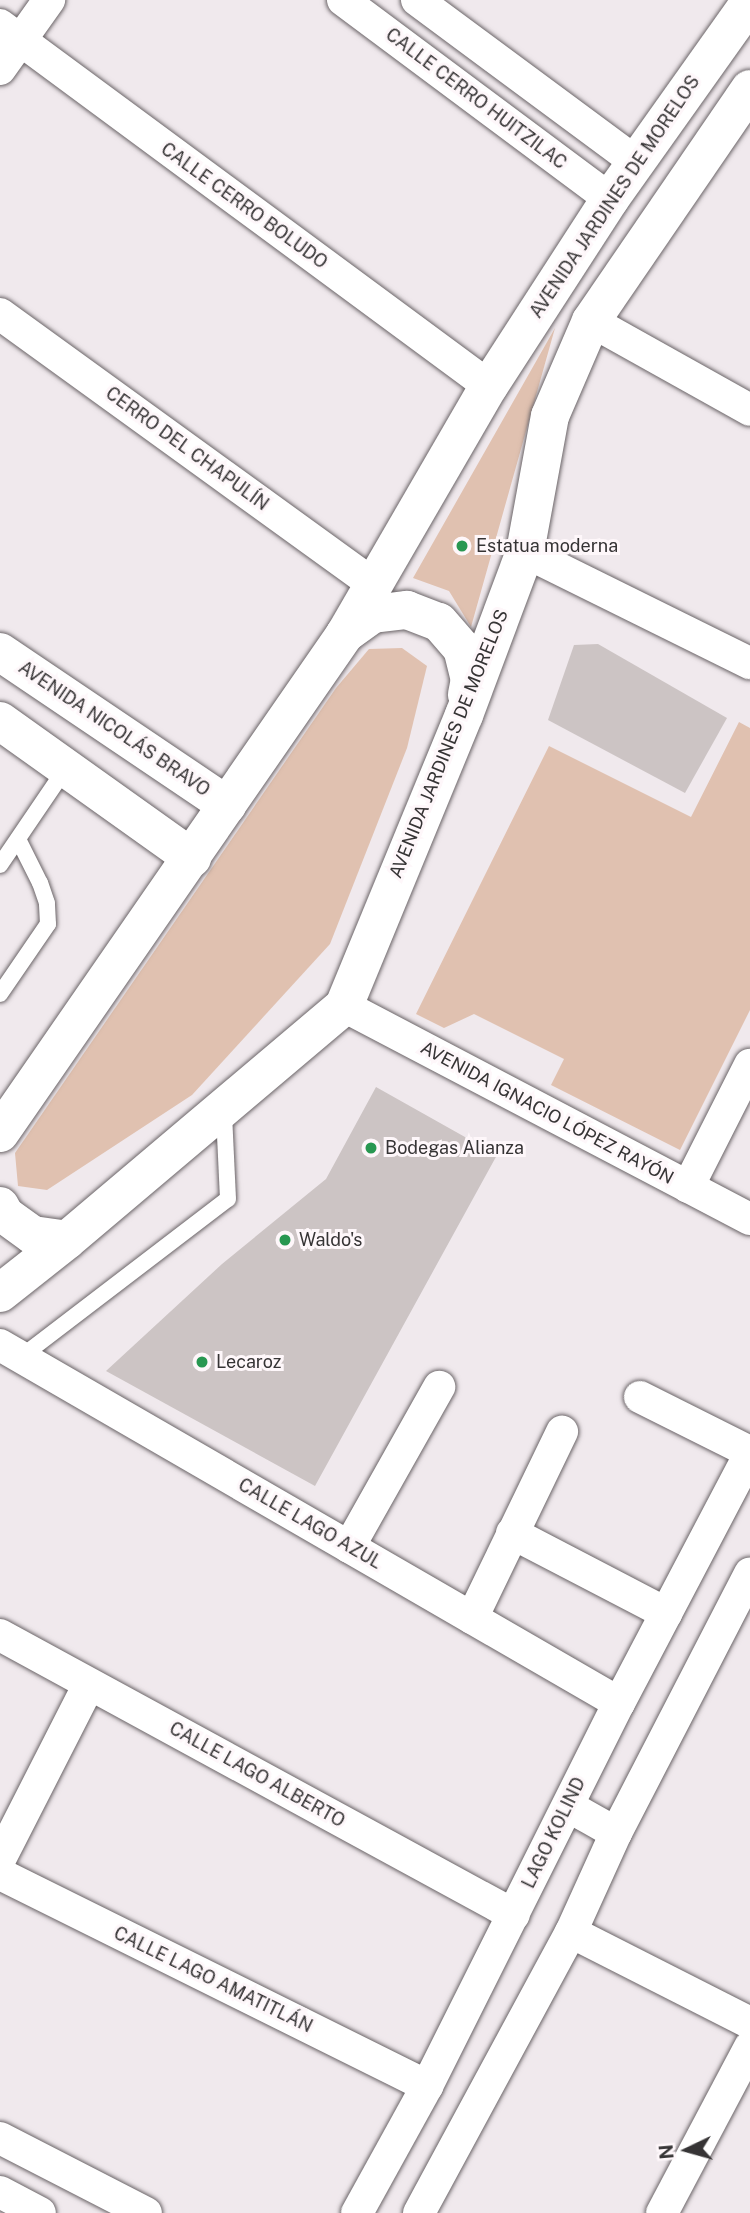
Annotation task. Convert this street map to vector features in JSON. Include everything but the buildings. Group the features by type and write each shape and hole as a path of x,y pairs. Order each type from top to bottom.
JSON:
{"main road":[{"name":"AVENIDA JARDINES DE MORELOS","path":"7,1110 192,858 345,634 489,386 610,199 750,2"},
{"name":"AVENIDA JARDINES DE MORELOS","path":"0,1293 67,1240 344,1006 464,715 525,552 550,416 591,321 750,89"},
{"path":"345,634 373,614 407,610 439,622 462,648 470,679 464,715"},
{"name":"AVENIDA NICOLÁS BRAVO","path":"0,652 227,805"},
{"path":"0,721 192,858"},
{"path":"0,1206 5,1214 33,1235 67,1240"}],"street":[{"path":"0,69 10,33 49,0"},
{"name":"CALLE CERRO HUITZILAC","path":"343,0 610,199"},
{"path":"417,0 636,162"},
{"name":"CALLE CERRO BOLUDO","path":"10,33 489,386"},
{"name":"CERRO DEL CHAPULÍN","path":"0,314 374,585"},
{"path":"591,321 750,410"},
{"path":"525,552 750,663"},
{"name":"AVENIDA IGNACIO LÓPEZ RAYÓN","path":"344,1006 750,1219"},
{"path":"688,1187 750,1065"},
{"name":"CALLE LAGO AZUL","path":"10,1351 619,1703"},
{"path":"349,1547 439,1387"},
{"path":"640,1397 750,1453"},
{"path":"472,1618 562,1432"},
{"name":"LAGO KOLIND","path":"357,2213 427,2086 619,1703 750,1453"},
{"path":"512,1533 666,1613"},
{"path":"419,2213 571,1931 616,1833 750,1573"},
{"name":"CALLE LAGO ALBERTO","path":"0,1635 514,1915"},
{"path":"0,1859 89,1684"},
{"path":"568,1806 616,1833"},
{"name":"CALLE LAGO AMATITLÁN","path":"0,1874 427,2086"},
{"path":"571,1931 750,2023"},
{"path":"662,2213 750,2047"},
{"path":"0,2138 146,2213"},
{"path":"0,2192 40,2213"}],"lane":[{"path":"0,865 66,768"},
{"path":"0,994 48,923 47,903 40,883 18,839"},
{"path":"10,1351 228,1199 224,1107"}],"shaded area":[{"path":"555,328 471,627 449,591 413,578"},
{"path":"402,648 427,666 407,748 330,944 192,1095 47,1190 18,1186 15,1153 336,688 369,649"},
{"path":"739,722 750,728 750,1010 680,1150 551,1085 564,1059 474,1014 444,1028 416,1014 549,746 691,817"}],"place":[{"name":"Estatua moderna","path":"462,546"},
{"name":"Bodegas Alianza","path":"371,1148"},
{"name":"Waldo's","path":"285,1240"},
{"name":"Lecaroz","path":"202,1362"}]}
